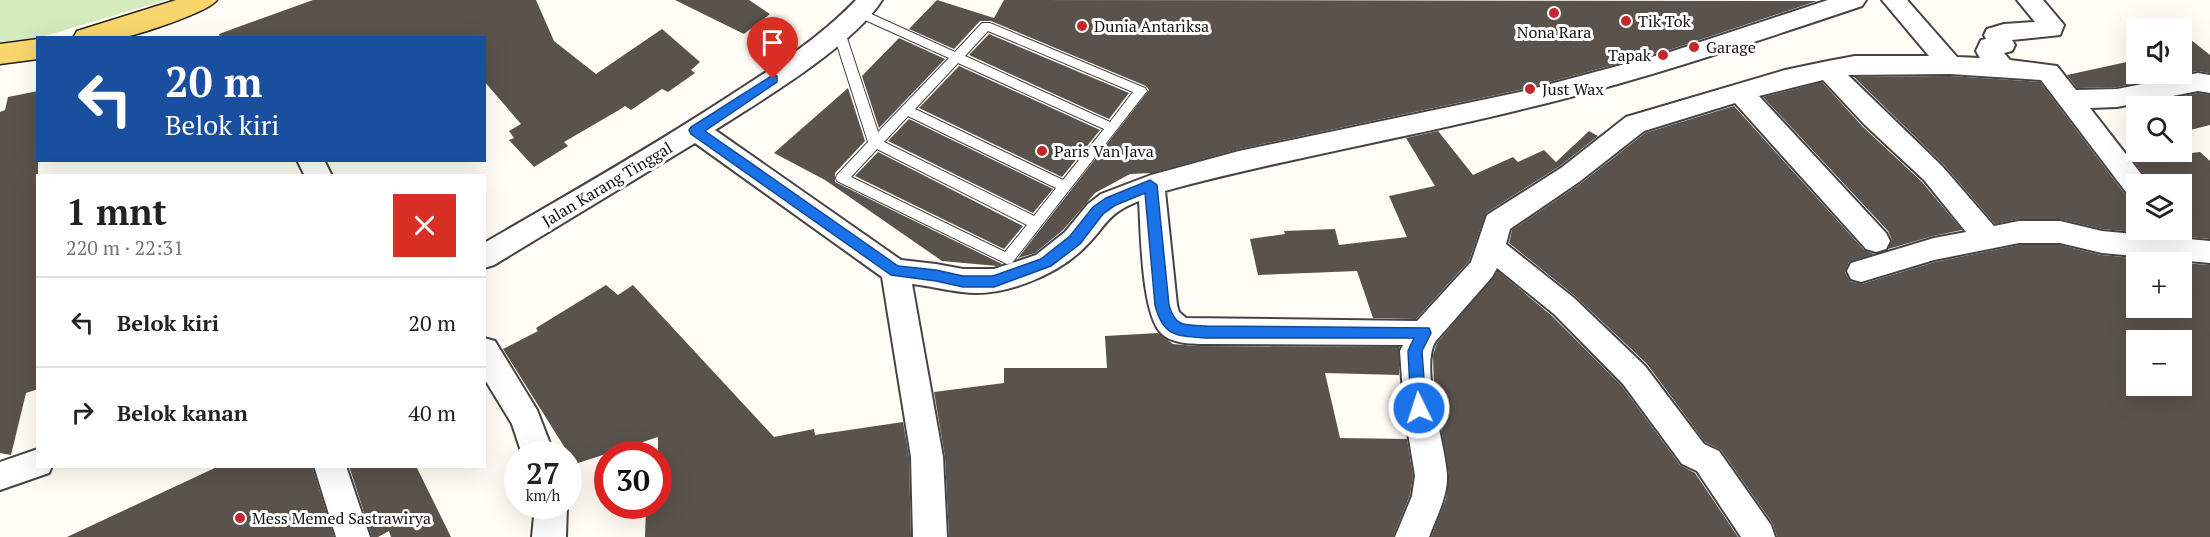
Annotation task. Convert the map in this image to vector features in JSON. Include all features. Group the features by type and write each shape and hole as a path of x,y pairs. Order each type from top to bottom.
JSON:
{"main road":[{"path":"94,36 167,14 203,0"},
{"path":"0,54 36,49"}],"street":[{"path":"696,130 895,271 936,275 963,281 994,281 1046,262 1075,240 1098,211 1111,201 1150,185 1239,161 1520,101 1676,59 1854,0"},
{"path":"1894,0 1950,65"},
{"path":"2002,68 1988,51 1990,46 2003,45 1996,35 2004,32 2051,28 2052,25 2029,0"},
{"name":"Jalan Karang Tinggal","path":"486,255 696,130 792,66 864,6"},
{"path":"1412,537 1428,496 1431,476 1419,408 1415,354 1424,333 1482,269 1491,248 1497,223 1570,175 1628,127 1740,92 1855,65 1950,65 2002,68 2050,73 2128,174"},
{"path":"1827,70 1933,173 1988,238"},
{"path":"2071,99 2117,98 2198,82 2210,84"},
{"path":"1740,92 1876,241"},
{"path":"1150,185 1162,305 1166,321 1172,326 1186,331 1207,332 1424,333"},
{"path":"1861,271 1934,249 2019,232 2060,232 2102,242 2169,240 2210,252"},
{"path":"1491,248 1564,306 1634,375 1692,454 1708,461 1759,536"},
{"path":"895,271 927,457 930,537"},
{"path":"486,353 526,420 533,441"},
{"path":"0,476 36,464"},
{"path":"331,468 353,537"},
{"path":"549,537 550,519"}],"lane":[{"path":"864,6 958,56 1112,128"},
{"path":"986,26 1141,91 1007,259 842,178 907,110 986,26"},
{"path":"838,29 875,143 1035,223"},
{"path":"907,110 1065,187"}],"green space":[{"path":"0,0 166,0 45,36 36,36 36,39 18,44 0,45"}],"building":[{"path":"313,0 536,0 554,41 596,74 662,29 700,62 691,70 695,73 668,92 662,89 631,110 625,106 564,142 568,146 534,167 509,140 514,138 509,131 521,124 486,83 486,36 220,36 219,34"},
{"path":"675,0 749,0 770,14 744,34"},
{"path":"937,0 994,18 1004,0 1817,1 1669,50 1519,90 1239,149 1152,173 1130,174 1095,193 1063,230 1035,253 1018,258 1149,90 1146,86 991,21 980,21 954,49 909,29"},
{"path":"989,34 1129,93 1109,119 969,55"},
{"path":"899,38 945,59 879,128 862,76"},
{"path":"2192,41 2210,55 2210,73 2192,72"},
{"path":"2126,62 2126,84 2132,84 2117,87 2077,88 2067,75"},
{"path":"959,66 1100,130 1062,177 919,108"},
{"path":"1950,76 2040,82 2126,194 2126,231 2102,229 2060,219 2019,219 1995,224 1944,165 1854,77"},
{"path":"1822,82 1863,127 1922,182 1962,230 1888,249 1892,240 1888,231 1763,97"},
{"path":"848,88 865,141 835,173 835,182 1002,264 997,266 942,261 825,180 774,153"},
{"path":"36,91 36,162 38,162 38,174 36,174 36,390 26,393 11,455 0,453 0,112 5,110 8,97"},
{"path":"2198,93 2210,95 2210,125 2192,130 2192,96 2183,96"},
{"path":"1734,106 1864,250 1874,254 1849,262 1845,272 1850,281 1862,284 1935,262 2019,245 2060,245 2101,255 2126,257 2126,318 2192,318 2192,264 2210,265 2210,537 1777,537 1773,524 1721,450 1705,442 1647,364 1575,296 1509,243 1512,230 1580,184 1645,133"},
{"path":"909,119 1053,189 1033,213 888,141"},
{"path":"1438,131 1473,175 1513,157 1518,162 1544,150 1556,162 1589,131 1598,136 1560,166 1486,213 1469,261 1416,319 1373,318 1357,271 1258,275 1250,239 1285,234 1284,231 1335,229 1339,245 1407,237 1389,196 1435,186 1406,138"},
{"path":"878,152 1023,226 1004,249 855,176"},
{"path":"2200,152 2210,161 2210,239 2192,237 2192,174 2144,174 2134,162 2192,162 2192,153"},
{"path":"1498,271 1552,316 1621,385 1680,465 1695,473 1738,537 1431,537 1446,499 1449,475 1434,387 1433,355 1437,343"},
{"path":"606,285 618,295 633,285 774,437 814,429 815,435 903,422 909,457 911,537 645,537 646,519 672,519 672,441 658,441 658,437 646,441 594,441 594,458 582,462 582,441 561,441 503,349 538,331 536,328"},
{"path":"1158,333 1173,344 1195,346 1399,347 1399,375 1325,373 1340,438 1407,439 1413,476 1410,495 1393,537 949,537 945,457 934,392 1004,383 1004,368 1107,368 1105,336"},
{"name":"Mess Memed Sastrawirya","path":"215,468 313,468 334,537 67,537"},
{"path":"350,468 417,468 451,537 391,537 389,531 378,537 372,537"}],"place":[{"name":"Nona Rara","path":"1554,13"},
{"name":"Tik Tok","path":"1626,21"},
{"name":"Dunia Antariksa","path":"1082,26"},
{"name":"Garage","path":"1694,47"},
{"name":"Tapak","path":"1663,55"},
{"name":"Just Wax","path":"1530,89"},
{"name":"Paris Van Java","path":"1042,151"},
{"name":"Mess Memed Sastrawirya","path":"240,518"}],"route":[{"path":"773,79 696,130 895,271 936,275 963,281 994,281 1046,262 1075,240 1098,211 1111,201 1150,185 1162,305 1166,321 1172,326 1186,331 1207,332 1424,333 1415,351 1419,408"}]}
